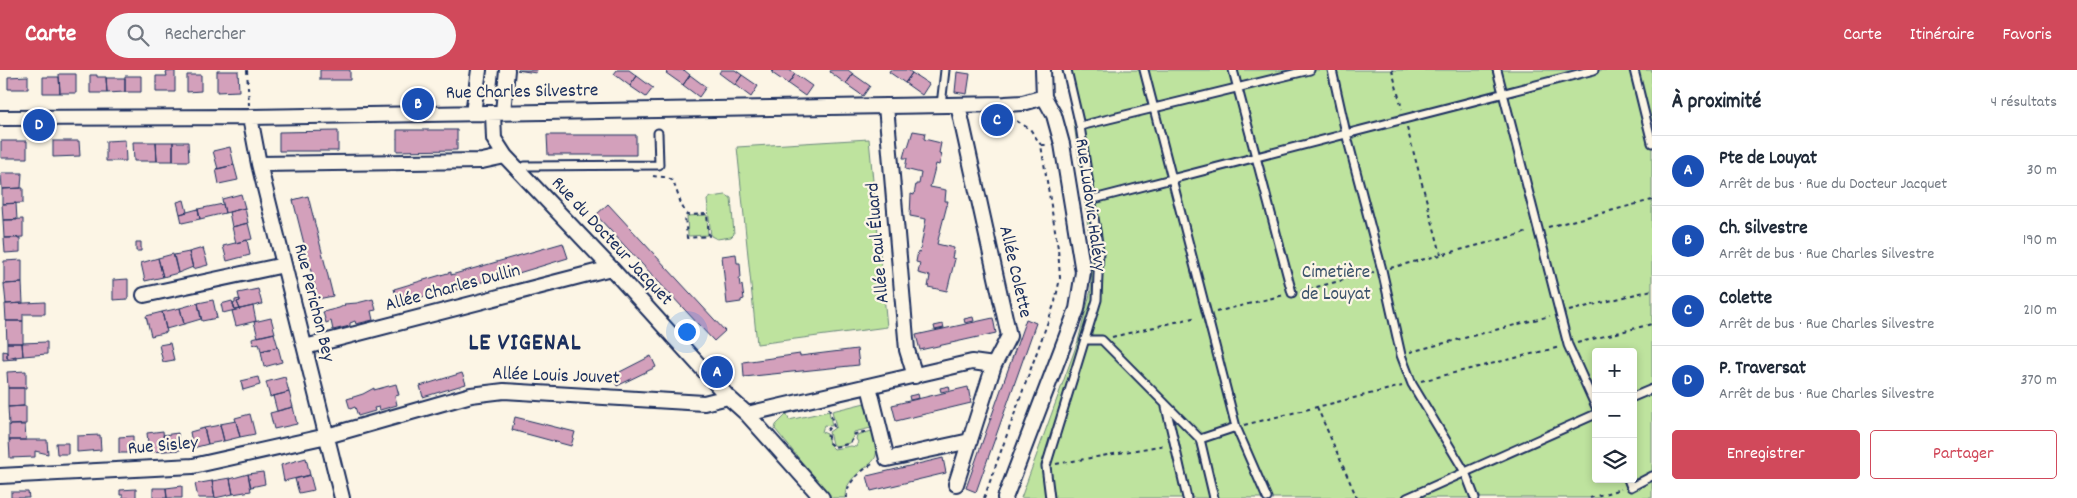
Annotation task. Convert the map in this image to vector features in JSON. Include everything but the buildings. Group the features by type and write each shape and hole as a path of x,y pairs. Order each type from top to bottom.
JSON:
{"street":[{"path":"473,113 479,70"},
{"name":"Rue du Docteur Jacquet","path":"507,70 494,138 505,156 611,268 728,397 747,414 822,498"},
{"name":"Rue Ludovic Halévy","path":"1005,498 1077,309 1083,272 1062,144 1054,115 1044,97 1043,70"},
{"name":"Rue Charles Silvestre","path":"0,118 250,112 498,113 958,105 1023,103 1044,97"},
{"name":"Allée Colette","path":"956,484 994,365 1009,336 958,105"},
{"name":"Allée Paul Éluard","path":"886,106 907,350 915,376"},
{"name":"Rue Perichon Bey","path":"250,112 259,164 342,498"},
{"path":"259,164 482,161 505,156"},
{"path":"144,295 284,265"},
{"name":"Allée Charles Dullin","path":"305,347 611,268"},
{"path":"747,414 972,362 994,365"},
{"path":"869,386 887,459 970,442"},
{"name":"Allée Louis Jouvet","path":"326,436 471,395 504,390 704,403 728,397"},
{"name":"Rue Sisley","path":"0,476 193,466 326,436"}],"lane":[{"path":"941,105 945,70"},
{"path":"1050,498 1046,466 1097,300 1098,250 1080,126 1067,70"},
{"path":"1144,70 1236,427 1267,498"},
{"path":"1233,70 1292,293"},
{"path":"1080,126 1310,70"},
{"path":"1332,70 1346,133 1382,270 1401,355 1412,384 1465,472 1475,498"},
{"path":"1497,70 1568,345 1592,397"},
{"path":"1090,200 1594,70"},
{"path":"1634,70 1652,142"},
{"path":"520,172 526,166 659,165 658,133"},
{"path":"1085,340 1102,340 1200,439 1214,498"},
{"path":"1637,395 1652,389"},
{"path":"1166,406 1187,498"},
{"path":"1406,498 1592,416"},
{"path":"1200,439 1236,427"},
{"path":"1630,483 1631,487 1652,476"}],"path":[{"path":"248,70 250,112"},
{"path":"1392,70 1442,254"},
{"path":"984,498 1055,302 1060,278 1058,248 1040,145 1030,129 1013,120 1005,104"},
{"path":"1040,145 1062,144"},
{"path":"649,165 651,175 668,178 673,182 679,204 686,214 687,238 709,236 707,214 686,214"},
{"path":"1292,293 1652,200"},
{"path":"1401,355 1652,290"},
{"path":"1236,427 1652,324"},
{"path":"827,396 834,427 829,428 827,431 829,442 834,448 849,445 854,440 855,434 879,428"},
{"path":"1317,407 1357,498"},
{"path":"1046,466 1174,444"},
{"path":"848,498 848,488 856,477 886,454"},
{"path":"1590,498 1631,487"}],"green space":[{"name":"Cimetière de Louyat","path":"1062,70 1652,70 1652,498 1021,498 1078,341 1091,290 1092,261 1070,96"},
{"path":"869,139 887,327 757,344 737,147"},
{"path":"726,195 731,198 734,234 731,237 717,239 711,236 707,200 711,197"},
{"path":"707,215 708,235 688,236 687,216"},
{"path":"865,403 871,428 854,432 849,443 836,446 832,444 829,432 836,427 832,411"},
{"path":"829,411 832,426 824,425 822,432 827,434 829,444 834,449 856,447 858,442 856,439 857,435 872,431 876,446 874,460 854,477 846,490 845,498 831,498 775,429 776,425 787,414 789,420"}],"place":[{"name":"Ch. Silvestre","path":"418,104"},
{"name":"Colette","path":"997,120"},
{"name":"P. Traversat","path":"39,125"},
{"name":"Pte de Louyat","path":"717,372"}],"district":[{"name":"LE VIGENAL","path":"525,344"}]}
